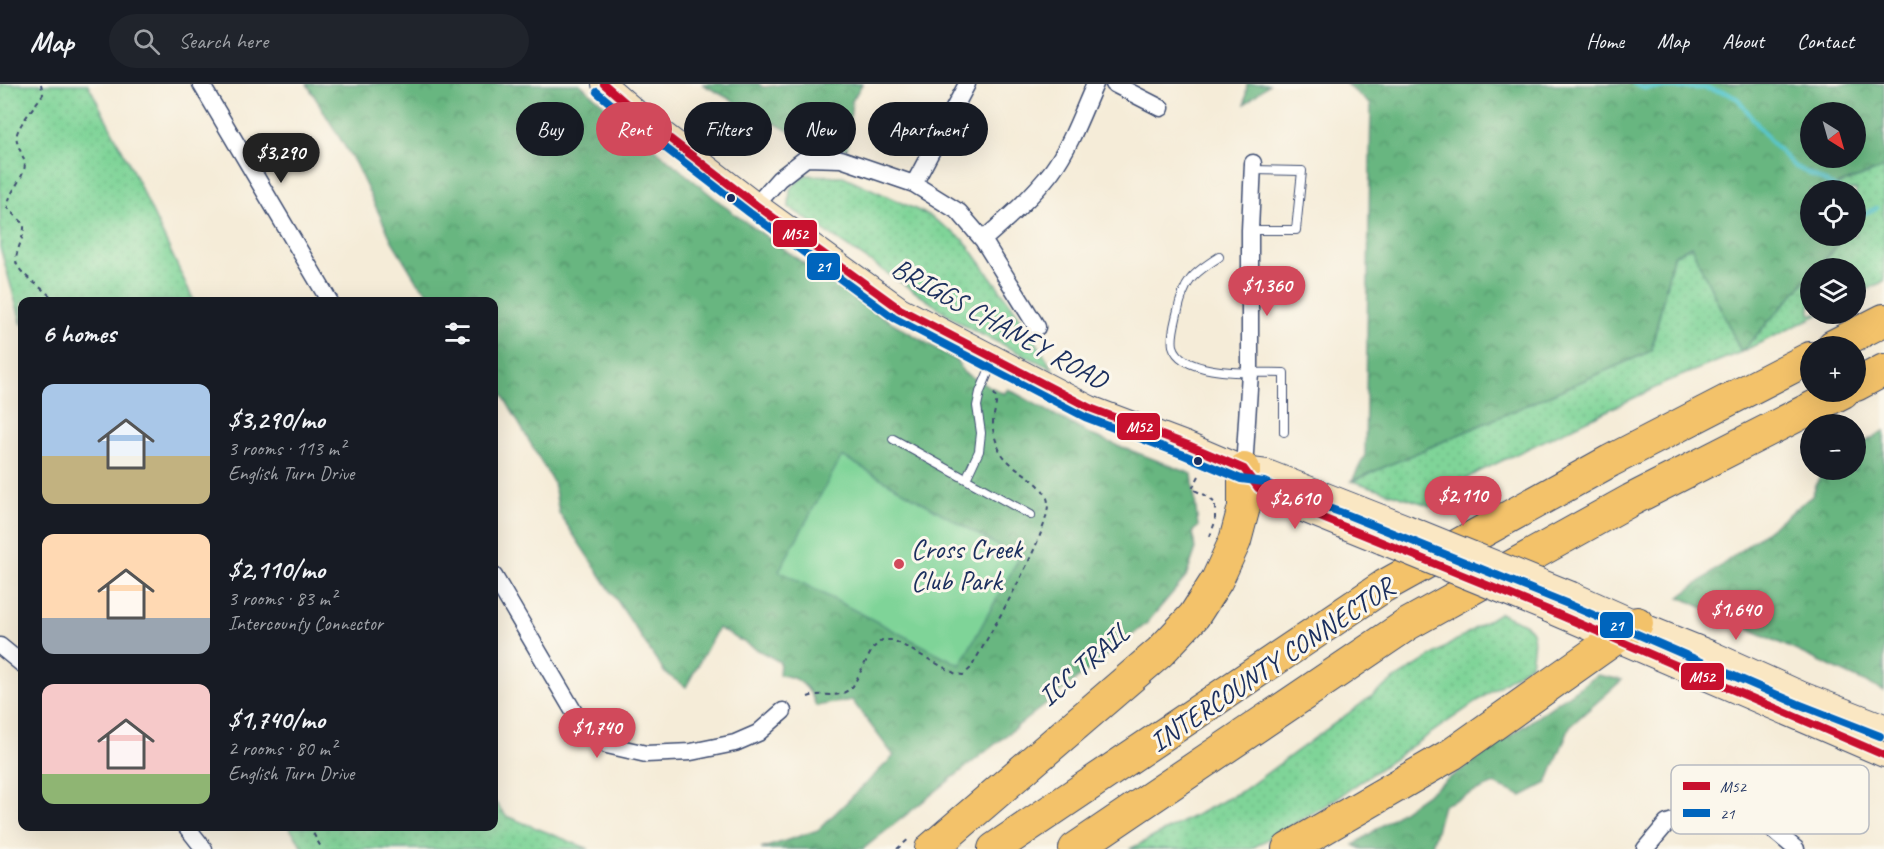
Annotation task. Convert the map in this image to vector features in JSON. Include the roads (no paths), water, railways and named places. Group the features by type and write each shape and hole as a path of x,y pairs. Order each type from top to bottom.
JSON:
{"highway":[{"path":"1853,336 1884,320"},
{"name":"INTERCOUNTY CONNECTOR","path":"994,849 1384,586 1610,461 1800,363"},
{"path":"1866,380 1884,370"},
{"name":"INTERCOUNTY CONNECTOR","path":"1075,849 1408,624 1631,500 1823,402"},
{"path":"923,842 1160,652 1194,616 1217,580 1235,542 1244,507 1244,469"},
{"path":"1288,849 1452,754 1627,632"}],"main road":[{"name":"BRIGGS CHANEY ROAD","path":"604,84 643,118 756,205 900,309 1090,408 1244,469 1267,472 1572,594 1627,632 1884,755"},
{"name":"BRIGGS CHANEY ROAD","path":"1244,469 1258,488 1281,501 1548,610 1711,653 1802,694 1884,726"}],"street":[{"path":"201,84 327,297"},
{"path":"915,184 967,84"},
{"path":"983,240 1022,205 1052,171 1069,143 1095,84"},
{"path":"1114,84 1161,108"},
{"path":"756,205 779,179 806,158 842,159 915,184 959,212 983,240 1037,327"},
{"path":"1244,469 1250,372 1250,230 1253,166"},
{"path":"498,583 581,724 607,745 646,754 691,752 735,743 758,733 783,711"},
{"path":"0,646 18,661"},
{"path":"1645,849 1667,823 1671,822"},
{"path":"190,831 204,849"},
{"path":"1778,834 1796,849"}],"lane":[{"path":"1250,230 1296,230 1302,171 1253,166"},
{"path":"1219,257 1197,271 1189,281 1179,304 1173,346 1180,357 1189,364 1203,369 1284,373 1284,432"},
{"path":"966,479 979,451 981,433 977,406 980,392 994,358"},
{"path":"893,439 1031,515"}],"waterway":[{"path":"1634,84 1644,88 1704,88 1727,93 1738,99 1770,141 1794,166 1821,180"},
{"path":"1866,213 1877,208"}],"place":[{"name":"Cross Creek Club Park","path":"899,564"}]}
